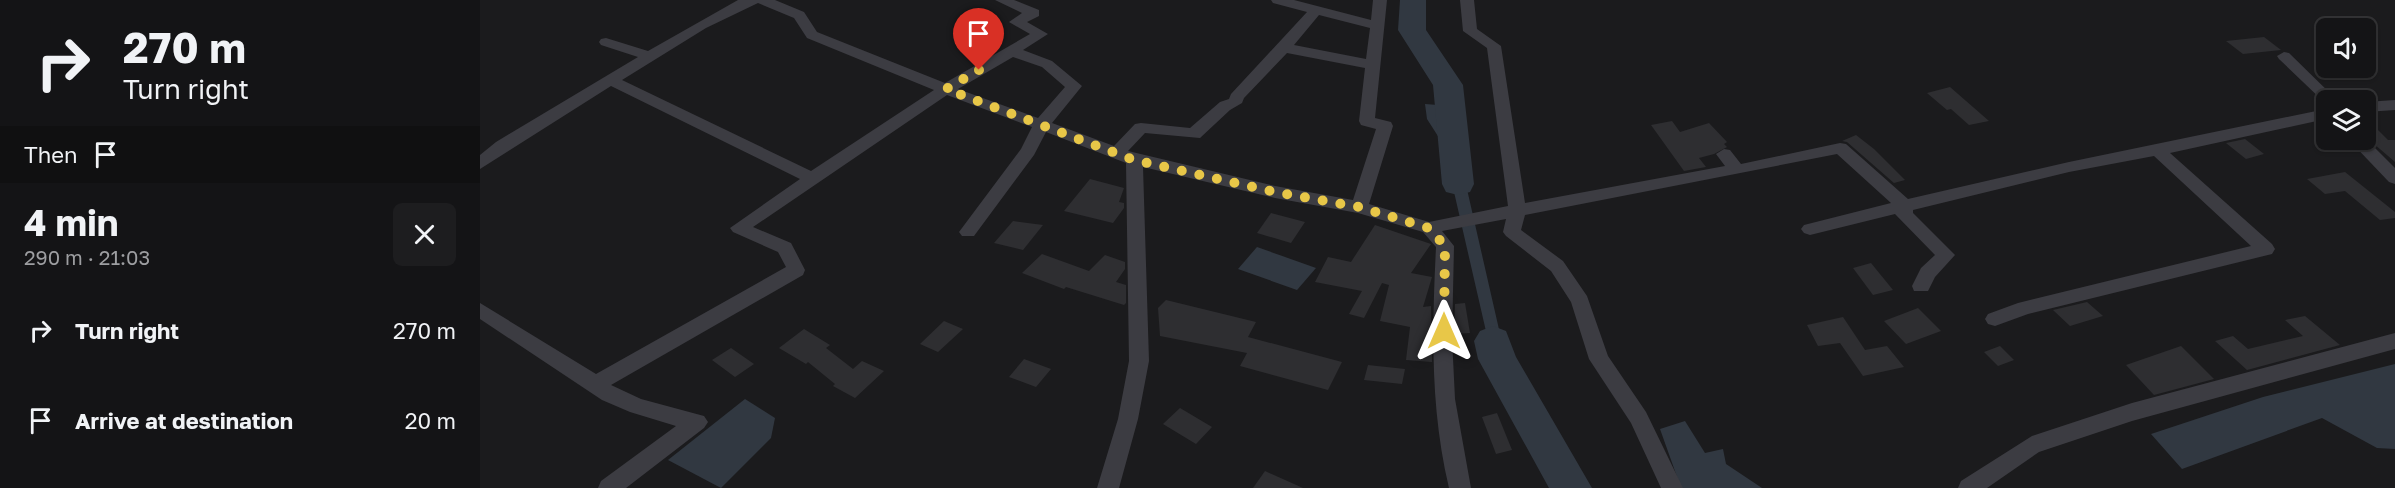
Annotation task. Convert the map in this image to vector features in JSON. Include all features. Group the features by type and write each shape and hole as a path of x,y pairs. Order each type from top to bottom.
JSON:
{"street":[{"path":"763,0 799,15 812,34 946,89 1126,156 1275,192 1359,207 1429,228 1737,170 1840,148 1905,206"},
{"path":"594,385 796,270 785,248 740,228 946,89 1041,34 1016,22 1034,13 1002,0"},
{"path":"1278,0 1377,26"},
{"path":"1359,207 1385,126 1367,121 1380,0"},
{"path":"1467,0 1470,32 1494,46 1517,210 1512,232 1557,266 1580,301 1599,359 1639,418 1672,488"},
{"path":"480,164 502,146 742,1"},
{"path":"1108,488 1128,419 1139,361 1126,156 1141,128 1194,134 1226,105 1231,105 1237,100 1236,97 1284,48 1315,11"},
{"path":"606,42 650,56"},
{"path":"1284,48 1372,65"},
{"path":"968,232 1029,150 1042,124 1074,86 1047,64 1011,51"},
{"path":"2284,56 2320,90"},
{"path":"611,80 811,178"},
{"path":"2376,106 2395,105"},
{"path":"1810,229 2069,167 2158,151 2316,116"},
{"path":"2367,150 2395,178"},
{"path":"1995,319 2025,308 2266,249 2158,151"},
{"path":"1724,154 1737,170"},
{"path":"1905,206 1904,215 1946,255 1928,273 1921,286"},
{"path":"1429,228 1445,246 1444,377 1448,447 1460,488"},
{"path":"480,310 585,376 594,385 629,404 697,422 609,488"},
{"path":"1969,488 2032,445 2132,412 2395,341"}],"shaded area":[{"path":"1425,104 1438,105 1438,117 1456,141 1514,395 1542,421 1561,463 1573,466 1586,488 1562,488 1544,448 1502,401 1443,144 1427,119"},
{"path":"1257,247 1316,268 1297,290 1238,269"},
{"path":"2395,364 2395,449 2377,448 2322,418 2182,469 2151,434 2263,397"},
{"path":"745,399 775,418 771,438 721,488 668,460"},
{"path":"1685,421 1705,453 1723,449 1726,464 1762,488 1681,488 1660,429"}],"building":[{"path":"2264,37 2281,50 2243,54 2226,41"},
{"path":"1950,87 1989,121 1969,125 1951,109 1947,110 1927,93"},
{"path":"1672,121 1680,132 1709,123 1727,142 1724,144 1727,147 1699,158 1706,167 1684,171 1651,125"},
{"path":"2376,128 2388,140 2395,140 2395,162 2376,146"},
{"path":"1856,135 1874,149 1905,180 1894,183 1847,142 1842,141"},
{"path":"2245,139 2264,154 2246,159 2226,143"},
{"path":"2345,172 2395,212 2395,218 2380,220 2345,191 2325,194 2307,179"},
{"path":"1090,179 1124,188 1119,202 1124,203 1124,208 1113,223 1064,211"},
{"path":"1271,213 1305,222 1291,243 1257,233"},
{"path":"1013,221 1043,225 1023,250 994,243"},
{"path":"1375,225 1431,244 1411,273 1432,277 1423,307 1431,306 1432,362 1406,360 1410,327 1380,321 1389,285 1382,283 1364,318 1349,314 1362,291 1315,282 1328,257 1351,262"},
{"path":"1042,254 1089,271 1105,255 1125,262 1125,269 1116,282 1126,285 1126,303 1124,305 1066,287 1064,289 1022,273"},
{"path":"1871,263 1893,290 1873,295 1853,268"},
{"path":"1166,300 1256,322 1248,337 1342,362 1328,390 1240,366 1247,353 1160,336 1158,308"},
{"path":"2087,302 2103,316 2070,326 2053,310"},
{"path":"1465,303 1470,333 1454,334 1455,304"},
{"path":"1918,308 1941,331 1906,344 1884,321"},
{"path":"2305,316 2340,345 2247,370 2215,341 2233,336 2248,349 2303,336 2285,320"},
{"path":"1843,317 1865,350 1887,346 1904,367 1863,376 1840,343 1818,346 1807,325"},
{"path":"944,321 963,329 938,352 920,344"},
{"path":"804,329 830,345 826,348 853,369 862,361 884,371 855,398 833,386 835,384 808,362 806,364 779,348"},
{"path":"2000,346 2014,360 1998,366 1984,352"},
{"path":"2181,346 2214,379 2154,395 2126,365"},
{"path":"731,348 754,364 735,377 712,360"},
{"path":"1024,359 1051,369 1036,387 1009,377"},
{"path":"1368,365 1405,369 1402,384 1364,380"},
{"path":"1180,408 1212,427 1196,444 1163,424"},
{"path":"1497,413 1512,450 1496,454 1482,417"},
{"path":"1265,471 1303,488 1253,488"}],"waterway":[{"path":"1413,0 1412,30 1448,85 1458,184"},
{"path":"1493,341 1497,359 1571,488"}],"route":[{"path":"979,70 946,89 997,110 1118,152 1134,160 1275,192 1359,207 1429,228 1445,246 1444,331"}]}
